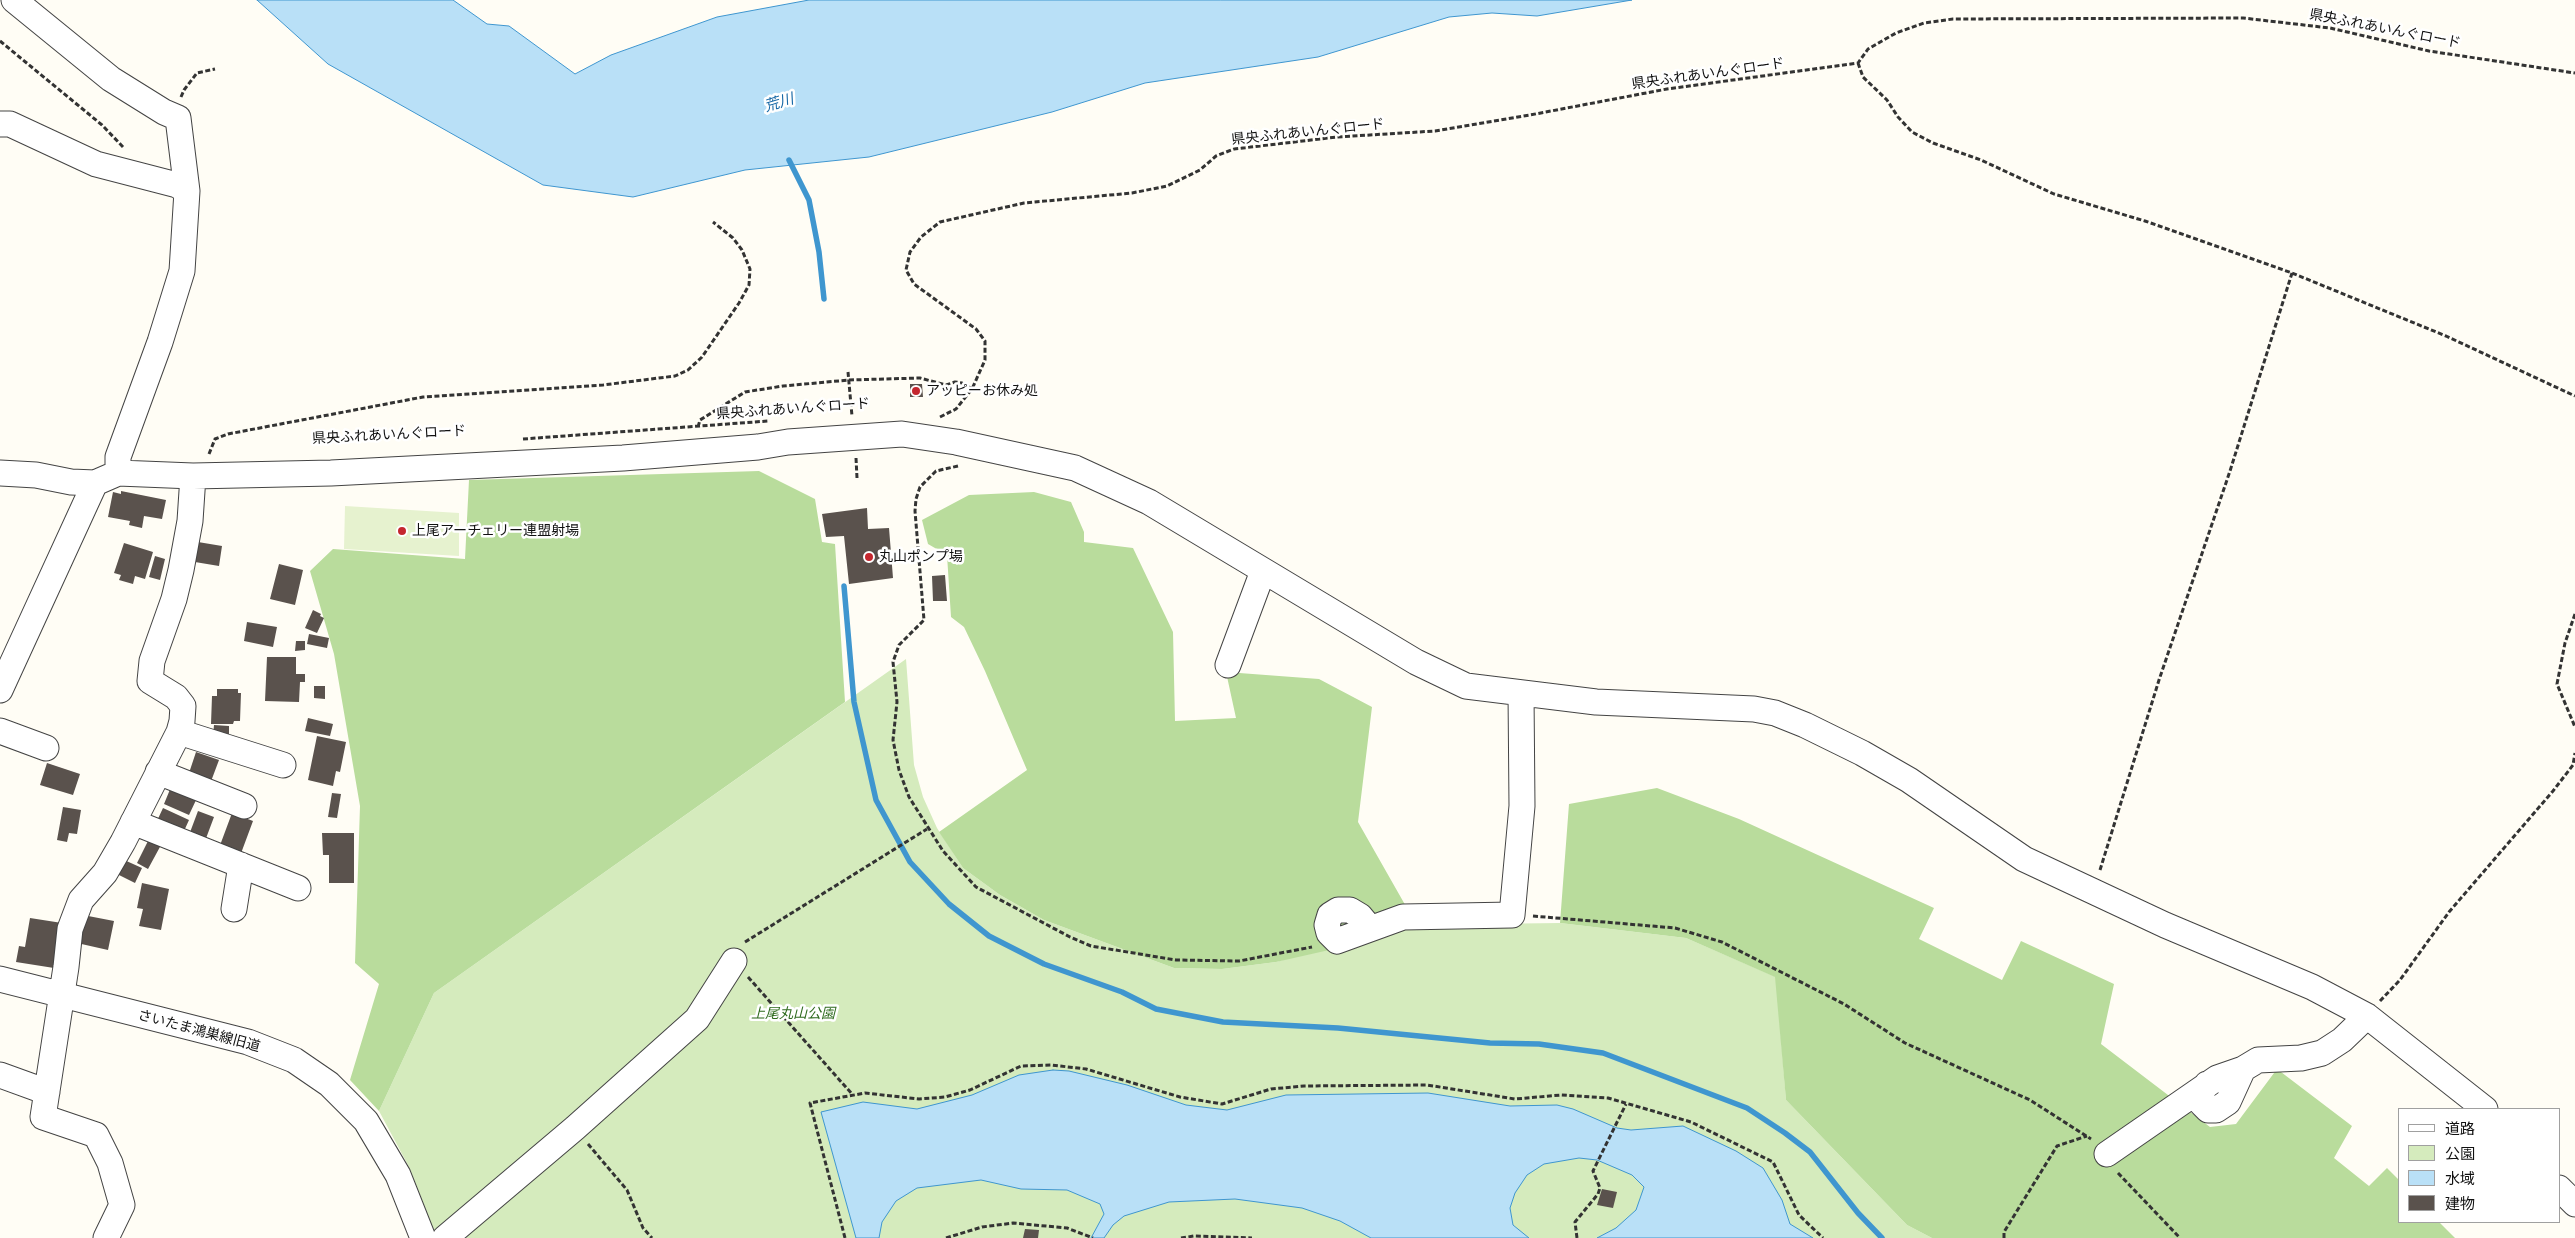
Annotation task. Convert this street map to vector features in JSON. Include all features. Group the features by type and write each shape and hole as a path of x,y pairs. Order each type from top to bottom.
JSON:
{"street":[{"path":"14,0 112,78 164,112 178,118 186,191 182,271 160,342 118,457 118,473"},
{"path":"0,124 10,124 96,164 177,185 186,191"},
{"path":"0,473 36,475 71,482 95,483 118,473 198,475 332,473 520,465 902,434 956,442 1075,468 1149,502 1416,662 1466,686 1596,702 1754,710 1775,713 1862,753 1909,780 2024,859 2230,953 2312,986 2367,1016 2484,1108"},
{"path":"106,1238 122,1205 110,1163 96,1135 43,1117 62,996 70,929 81,900 105,873 179,732 183,706 176,697 150,681 152,661 174,599 181,570 198,475"},
{"path":"0,690 95,483"},
{"path":"1228,664 1264,571"},
{"path":"1337,941 1329,933 1327,925 1330,915 1338,910 1350,910 1360,916 1370,928 1403,917 1512,915 1522,806 1521,693"},
{"path":"0,731 46,748"},
{"path":"179,732 283,765"},
{"path":"158,772 244,806"},
{"path":"133,822 298,888"},
{"path":"234,909 241,865"},
{"path":"445,1238 575,1128 696,1019 734,961"},
{"name":"さいたま鴻巣線旧道","path":"0,980 248,1042 294,1060 329,1084 366,1121 398,1175 423,1238"},
{"path":"2107,1154 2217,1078 2243,1069 2258,1060 2301,1058 2322,1053 2342,1040 2367,1016"},
{"path":"0,1075 47,1092"},
{"path":"2560,1189 2575,1204"}],"path":[{"name":"県央ふれあいんぐロード","path":"937,418 956,409 972,389 985,360 985,341 976,329 914,284 906,270 910,252 921,237 940,222 1024,203 1082,195 1132,193 1167,186 1200,170 1216,156 1234,149 1337,137 1435,131 1530,116 1667,89 1858,63 1868,49 1896,33 1924,23 1953,18 2243,18 2330,28 2429,51 2575,73"},
{"path":"0,41 117,139"},
{"path":"1858,63 1863,77 1887,100 1898,117 1912,132 1933,143 1981,160 2054,194 2145,221 2292,273 2446,336 2575,396"},
{"path":"178,118 184,90 196,73 215,69"},
{"path":"198,475 215,439 228,434 423,397 652,381 675,376 688,370 702,357 713,342 749,285 750,269 742,250 732,238 713,222"},
{"path":"2093,891 2159,680 2230,471 2292,273"},
{"path":"848,372 852,417"},
{"path":"698,426 700,420 745,392 783,386 849,380 920,378 946,385 955,382 962,383 972,389"},
{"name":"県央ふれあいんぐロード","path":"843,415 852,417 861,414"},
{"name":"県央ふれあいんぐロード","path":"522,439 778,420"},
{"path":"855,449 857,478"},
{"path":"964,466 936,471 920,487 914,511 924,620 899,645 893,662 896,702 893,740 909,797 942,851 976,887 1070,937 1091,946 1116,952 1176,960 1239,961 1281,955 1337,941"},
{"path":"2575,614 2565,643 2557,684 2575,727"},
{"path":"2367,1016 2400,980 2449,912 2553,791 2573,765 2575,753"},
{"path":"853,1094 734,961 735,948 927,829"},
{"path":"1512,915 1675,928 1722,942 1844,1004 1905,1043 2030,1100 2087,1136 2107,1154 2115,1169 2180,1238"},
{"path":"845,1238 810,1103 853,1094 879,1093 919,1098 945,1097 975,1088 1021,1066 1051,1065 1086,1068 1180,1097 1222,1104 1238,1098 1288,1087 1399,1084 1437,1086 1515,1098 1561,1095 1595,1096 1691,1122 1773,1162 1799,1215 1823,1238"},
{"path":"1578,1238 1575,1222 1598,1194 1600,1188 1594,1171 1596,1164 1626,1104"},
{"path":"575,1128 627,1190 643,1228 652,1238"},
{"path":"2004,1238 2004,1232 2057,1146 2087,1136"},
{"path":"946,1238 982,1226 1013,1223 1057,1227 1093,1238"},
{"path":"1181,1238 1194,1236 1252,1238"}],"green space":[{"path":"759,471 815,499 822,542 835,544 845,702 434,993 379,1111 350,1080 379,984 355,963 360,806 334,654 310,571 333,549 465,559 469,480"},
{"path":"1034,492 1071,502 1084,532 1084,542 1133,548 1173,632 1175,721 1236,718 1226,672 1319,679 1372,707 1358,822 1416,924 1347,946 1276,962 1222,969 1174,968 1044,920 1000,895 963,868 939,832 1027,770 964,627 951,617 947,555 928,544 922,520 969,495"},
{"name":"上尾アーチェリー連盟射場","path":"345,506 459,513 459,556 344,549"},
{"name":"上尾丸山公園","path":"906,659 914,765 923,797 937,828 963,868 1000,895 1044,920 1174,968 1222,969 1276,962 1402,925 1560,923 1686,938 1776,977 1786,1100 1907,1225 1932,1238 437,1238 409,1167 379,1111 434,993"},
{"path":"1657,788 1739,819 1934,908 1919,939 2002,980 2021,941 2114,984 2101,1044 2210,1127 2236,1124 2277,1069 2352,1126 2334,1158 2369,1186 2387,1168 2398,1179 2398,1223 2440,1223 2455,1238 1932,1238 1907,1225 1786,1100 1775,977 1686,938 1560,923 1569,804"}],"water":[{"name":"荒川","path":"257,0 453,0 487,24 509,26 575,74 611,55 717,17 809,0 1632,0 1537,16 1492,13 1449,17 1318,57 1145,83 1052,112 869,157 745,170 633,197 543,185 328,64"},
{"path":"1053,1070 1069,1071 1127,1085 1186,1105 1227,1110 1286,1095 1428,1093 1510,1106 1557,1105 1573,1109 1617,1128 1631,1130 1683,1126 1736,1151 1763,1168 1782,1200 1790,1224 1813,1238 1597,1238 1616,1228 1636,1210 1644,1187 1632,1175 1597,1160 1579,1158 1544,1164 1527,1175 1515,1193 1510,1208 1513,1225 1529,1238 1371,1238 1340,1221 1302,1208 1235,1199 1169,1202 1124,1216 1113,1225 1104,1238 1091,1238 1104,1214 1100,1204 1067,1190 1021,1189 981,1180 917,1188 896,1201 882,1222 879,1238 856,1238 821,1112 863,1102 917,1109 972,1095 1019,1075"}],"building":[{"name":"アッピーお休み処","path":"910,384 922,384 923,397 910,397"},
{"path":"121,491 166,500 162,519 144,516 142,528 129,525 130,521 108,517 113,492 121,494"},
{"name":"丸山ポンプ場","path":"867,508 868,529 889,528 893,578 849,584 844,536 826,537 822,514"},
{"path":"198,542 222,546 219,566 195,562"},
{"path":"124,543 153,552 145,579 135,576 133,584 119,580 121,575 114,573"},
{"path":"155,556 165,559 160,580 149,577"},
{"path":"279,564 303,570 295,605 270,599"},
{"path":"945,575 947,601 933,601 932,576"},
{"path":"313,610 324,618 317,633 305,628"},
{"path":"247,622 277,627 273,647 244,641"},
{"path":"309,634 329,638 327,648 307,644"},
{"path":"296,641 305,641 305,650 295,651"},
{"path":"267,657 296,657 296,674 305,674 305,682 300,682 299,702 265,701"},
{"path":"314,686 325,686 325,699 314,698"},
{"path":"217,689 238,689 238,693 241,693 240,721 234,721 233,724 211,724 212,696 217,696"},
{"path":"308,718 333,724 330,736 305,731"},
{"path":"214,725 229,726 229,737 213,736"},
{"path":"317,736 346,742 340,772 336,771 333,786 308,780"},
{"path":"196,752 219,760 210,784 188,776"},
{"path":"47,763 80,774 73,795 40,785"},
{"path":"171,787 197,798 189,815 164,804"},
{"path":"332,793 341,794 337,818 328,817"},
{"path":"63,807 81,810 77,834 69,833 67,842 57,840"},
{"path":"163,808 189,820 184,831 156,823"},
{"path":"198,811 214,817 205,841 189,835"},
{"path":"232,813 253,821 240,856 219,848"},
{"path":"322,833 354,833 354,883 329,883 329,855 323,855"},
{"path":"149,839 161,845 148,869 137,863"},
{"path":"122,859 142,868 135,883 115,873"},
{"path":"142,883 169,889 161,930 139,926 143,909 137,908"},
{"path":"83,915 114,921 108,950 77,943"},
{"path":"30,918 62,923 54,968 16,962 19,946 25,947"},
{"path":"1602,1189 1617,1192 1613,1208 1597,1205"},
{"path":"1025,1229 1039,1230 1038,1238 1023,1238"}],"waterway":[{"path":"789,160 809,200 819,252 824,299"},
{"path":"844,586 854,702 876,800 910,862 949,904 989,936 1044,964 1122,992 1156,1009 1223,1022 1338,1028 1490,1043 1539,1044 1603,1053 1747,1108 1785,1133 1810,1152 1858,1213 1882,1238"}],"place":[{"name":"アッピーお休み処","path":"916,391"},
{"name":"上尾アーチェリー連盟射場","path":"402,531"},
{"name":"丸山ポンプ場","path":"869,557"}]}
